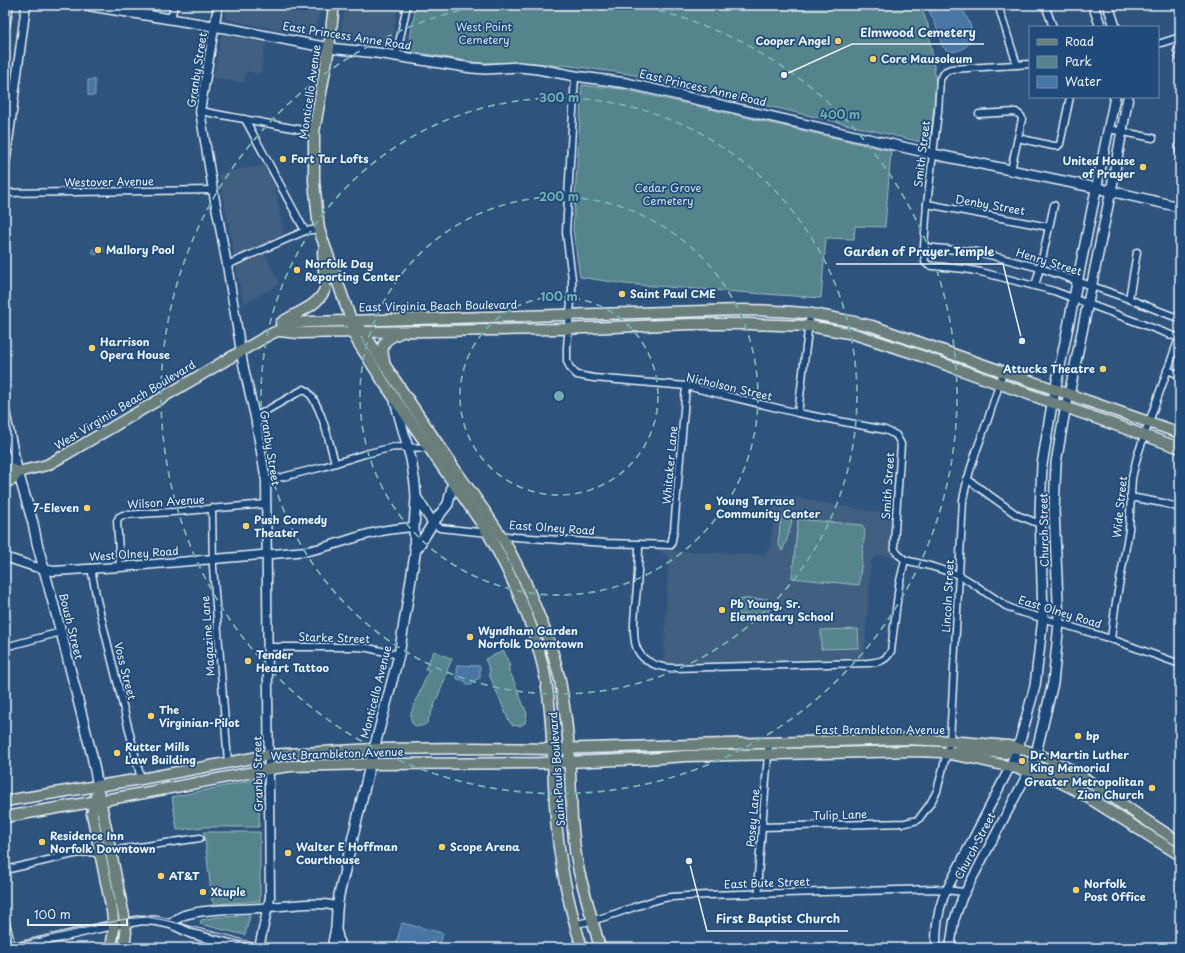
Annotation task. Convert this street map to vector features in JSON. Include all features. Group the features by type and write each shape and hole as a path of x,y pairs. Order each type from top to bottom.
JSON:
{"main road":[{"name":"East Princess Anne Road","path":"85,5 172,19 329,48 396,56 472,68 486,69 519,67 538,69 626,83 933,154 1180,207"},
{"name":"Monticello Avenue","path":"334,5 329,48 314,132 314,181 321,234 351,320 352,332 395,398 454,482"},
{"path":"1093,5 1101,26"},
{"path":"1108,5 1115,26"},
{"name":"Church Street","path":"1010,767 1017,751 1035,686 1043,618 1040,524 1042,465 1053,402 1115,98"},
{"name":"Church Street","path":"1030,769 1036,753 1053,683 1059,622 1054,511 1056,463 1066,407 1111,191 1128,98"},
{"path":"267,336 288,318 316,303 323,294 325,289 321,234"},
{"name":"East Virginia Beach Boulevard","path":"241,350 294,323 351,320 742,310 810,314 837,318 872,326 1180,433"},
{"path":"691,312 692,324"},
{"name":"Monticello Avenue","path":"351,320 364,332 454,468 454,482 448,504 433,523 415,554"},
{"path":"278,331 298,333 364,332 692,324 809,326 854,334 913,353 1180,448"},
{"path":"385,365 382,348 385,340 404,331"},
{"name":"West Virginia Beach Boulevard","path":"18,472 47,465 65,456 241,350"},
{"path":"975,375 979,363"},
{"name":"Monticello Avenue","path":"332,948 336,928 339,895 374,749 399,655 415,554 415,484 411,459 395,398"},
{"path":"5,468 18,472 12,480 5,481"},
{"name":"Saint Pauls Boulevard","path":"454,468 500,535 524,579 554,657 560,680 569,748 575,850 579,872 600,948"},
{"name":"Boush Street","path":"18,472 61,632 92,756 98,786 98,801 111,851 125,922 126,932 124,948"},
{"name":"Saint Pauls Boulevard","path":"454,482 488,533 502,559 524,609 542,665 548,696 553,749 554,797 558,842 566,887 582,948"},
{"path":"416,497 433,523"},
{"name":"East Brambleton Avenue","path":"553,749 904,740 950,741 1036,753 1059,763 1097,786 1152,824 1180,841"},
{"name":"West Brambleton Avenue","path":"5,801 141,780 268,754 374,749 553,749"},
{"path":"947,753 968,750 1017,751"},
{"name":"East Brambleton Avenue","path":"554,763 686,756 916,751 947,753 1010,767 1030,769 1054,779 1076,790 1177,853"},
{"name":"West Brambleton Avenue","path":"5,817 144,793 269,768 371,764 554,763"},
{"path":"1030,769 1046,768 1059,772 1084,784 1097,786"},
{"name":"Boush Street","path":"98,801 92,814 114,925 112,948"},
{"name":"Monticello Avenue","path":"336,928 340,948"}],"street":[{"path":"5,26 9,5"},
{"path":"5,166 26,5"},
{"path":"172,19 174,5"},
{"name":"Granby Street","path":"218,5 200,112 212,190 266,481 270,897 259,948"},
{"path":"396,56 407,5"},
{"path":"998,5 1017,65 1029,64"},
{"path":"1045,5 1053,26"},
{"path":"1159,44 1180,37"},
{"path":"1177,51 1180,58"},
{"name":"Smith Street","path":"924,247 940,79 946,71 952,69 1017,65"},
{"path":"569,328 572,279 566,232 575,76"},
{"path":"1018,138 1058,146 1060,144 1070,98"},
{"path":"200,112 314,132"},
{"path":"979,114 1019,113 1022,119 1011,170"},
{"path":"245,119 305,231"},
{"path":"1109,129 1153,138"},
{"path":"1180,144 1180,153"},
{"name":"Westover Avenue","path":"5,193 212,190"},
{"name":"Denby Street","path":"927,204 1049,227"},
{"path":"1035,286 1054,205"},
{"path":"227,265 305,231 321,234"},
{"path":"924,247 925,262 928,265 981,272 1035,286 1074,298 1180,336"},
{"name":"Henry Street","path":"924,247 978,252 1040,268 1078,280 1180,319"},
{"path":"1129,299 1137,252"},
{"path":"798,413 810,314"},
{"name":"Nicholson Street","path":"569,328 567,361 570,368 577,375 594,378 686,386 798,413 886,430"},
{"name":"Wide Street","path":"1111,639 1129,530 1132,478 1144,436 1180,336"},
{"path":"1167,370 1180,375"},
{"name":"Lincoln Street","path":"918,820 930,804 937,791 950,741 963,500 974,455 1003,372"},
{"name":"Whitaker Lane","path":"671,545 674,530 686,386"},
{"path":"255,416 304,389 309,392 322,417 335,463"},
{"path":"5,411 18,472"},
{"name":"Smith Street","path":"886,430 896,435 901,444 894,544 895,550 905,560"},
{"path":"266,481 394,447 430,448"},
{"path":"5,454 9,462 18,472"},
{"path":"967,479 1017,515 1040,524"},
{"path":"1130,497 1163,503 1180,508"},
{"name":"Wilson Avenue","path":"120,567 116,525 119,517 127,514 173,512 266,504"},
{"name":"Magazine Lane","path":"212,508 213,559 228,762"},
{"path":"1040,511 1054,511"},
{"name":"East Olney Road","path":"433,523 440,528 530,538 671,545"},
{"path":"267,554 317,550 375,532 414,527"},
{"path":"639,544 634,627 635,645 641,656 650,663 664,668 880,662 885,659 891,651 899,585 905,560"},
{"name":"West Olney Road","path":"5,557 53,571 120,567 267,554"},
{"name":"East Olney Road","path":"905,560 959,575 1006,606 1017,611 1059,622 1180,664"},
{"name":"Voss Street","path":"91,568 97,600 141,780"},
{"path":"5,646 61,632"},
{"name":"Starke Street","path":"268,647 358,647 399,655"},
{"name":"Posey Lane","path":"759,894 758,876 769,743"},
{"name":"Church Street","path":"936,948 937,916 947,890 1010,767"},
{"name":"Church Street","path":"950,948 954,921 964,892 1030,769"},
{"name":"Tulip Lane","path":"762,827 905,823 918,820"},
{"path":"111,851 200,838"},
{"path":"1177,853 1180,841"},
{"path":"5,870 74,854 94,852 101,858"},
{"name":"East Bute Street","path":"575,924 592,921 664,898 705,895 907,890 947,890 964,892"},
{"path":"171,924 178,918 194,913 317,904 337,906"},
{"path":"5,923 12,948 125,922 147,920 171,924 192,934 246,948"}],"shaded area":[{"path":"227,5 321,5 316,30 307,36 227,19 225,17"},
{"path":"346,5 398,5 391,47 351,41 343,37 341,30"},
{"path":"224,35 266,43 260,74 246,71 244,83 213,78 221,37"},
{"path":"264,165 275,187 284,234 261,246 280,284 243,304 219,173"},
{"path":"775,494 892,515 890,549 892,557 879,555 871,561 864,658 663,663 669,557 658,550 763,555 770,548"}],"green space":[{"name":"West Point Cemetery","path":"416,5 920,5 928,25 936,82 930,144 623,73 536,63 479,63 408,51"},
{"name":"Cedar Grove Cemetery","path":"582,85 622,89 891,151 885,227 855,226 854,239 826,238 821,298 625,284 580,277 573,229"},
{"path":"784,512 793,514 789,532 782,551 778,543 781,518"},
{"path":"798,519 862,525 865,531 859,585 792,578"},
{"path":"739,599 768,599 769,614 739,615"},
{"path":"858,629 859,648 821,649 821,630"},
{"path":"434,651 452,659 427,723 420,726 414,726 411,721 411,713 429,670 425,669"},
{"path":"504,651 510,666 508,667 527,714 525,723 520,726 512,725 509,721 489,674 490,671 485,659"},
{"path":"254,780 260,784 259,827 204,827 177,830 172,797"},
{"path":"204,832 260,832 260,901 215,904 212,901"},
{"path":"250,916 245,935 200,924 201,920 217,917"}],"water":[{"path":"927,5 962,5 972,30 971,39 968,45 953,52 946,50 941,44 938,30"},
{"path":"88,80 95,80 95,95 88,95"},
{"name":"Mallory Pool","path":"101,245 104,251 95,255 92,250"},
{"path":"457,665 480,666 480,678 473,681 472,685 466,685 466,681 457,679"},
{"path":"402,923 443,933 439,948 395,948"}],"tram line":[{"path":"5,936 13,941 24,942 125,919 147,917 231,936 268,948"}],"place":[{"name":"Cooper Angel","path":"838,41"},
{"name":"Core Mausoleum","path":"873,59"},
{"name":"Elmwood Cemetery","path":"784,75"},
{"name":"Fort Tar Lofts","path":"283,159"},
{"name":"United House of Prayer","path":"1143,167"},
{"name":"Mallory Pool","path":"98,250"},
{"name":"Norfolk Day Reporting Center","path":"297,270"},
{"name":"Saint Paul CME","path":"622,294"},
{"name":"Garden of Prayer Temple","path":"1022,341"},
{"name":"Harrison Opera House","path":"92,348"},
{"name":"Attucks Theatre","path":"1103,369"},
{"name":"Young Terrace Community Center","path":"708,507"},
{"name":"7-Eleven","path":"87,508"},
{"name":"Push Comedy Theater","path":"246,526"},
{"name":"Pb Young, Sr. Elementary School","path":"722,610"},
{"name":"Wyndham Garden Norfolk Downtown","path":"470,637"},
{"name":"Tender Heart Tattoo","path":"248,661"},
{"name":"The Virginian-Pilot","path":"151,716"},
{"name":"bp","path":"1078,736"},
{"name":"Rutter Mills Law Building","path":"117,753"},
{"name":"Dr. Martin Luther King Memorial","path":"1022,761"},
{"name":"Greater Metropolitan Zion Church","path":"1152,788"},
{"name":"Residence Inn Norfolk Downtown","path":"42,842"},
{"name":"Scope Arena","path":"442,847"},
{"name":"Walter E Hoffman Courthouse","path":"288,853"},
{"name":"First Baptist Church","path":"689,861"},
{"name":"AT&T","path":"161,876"},
{"name":"Norfolk Post Office","path":"1076,890"},
{"name":"Xtuple","path":"203,892"}]}
